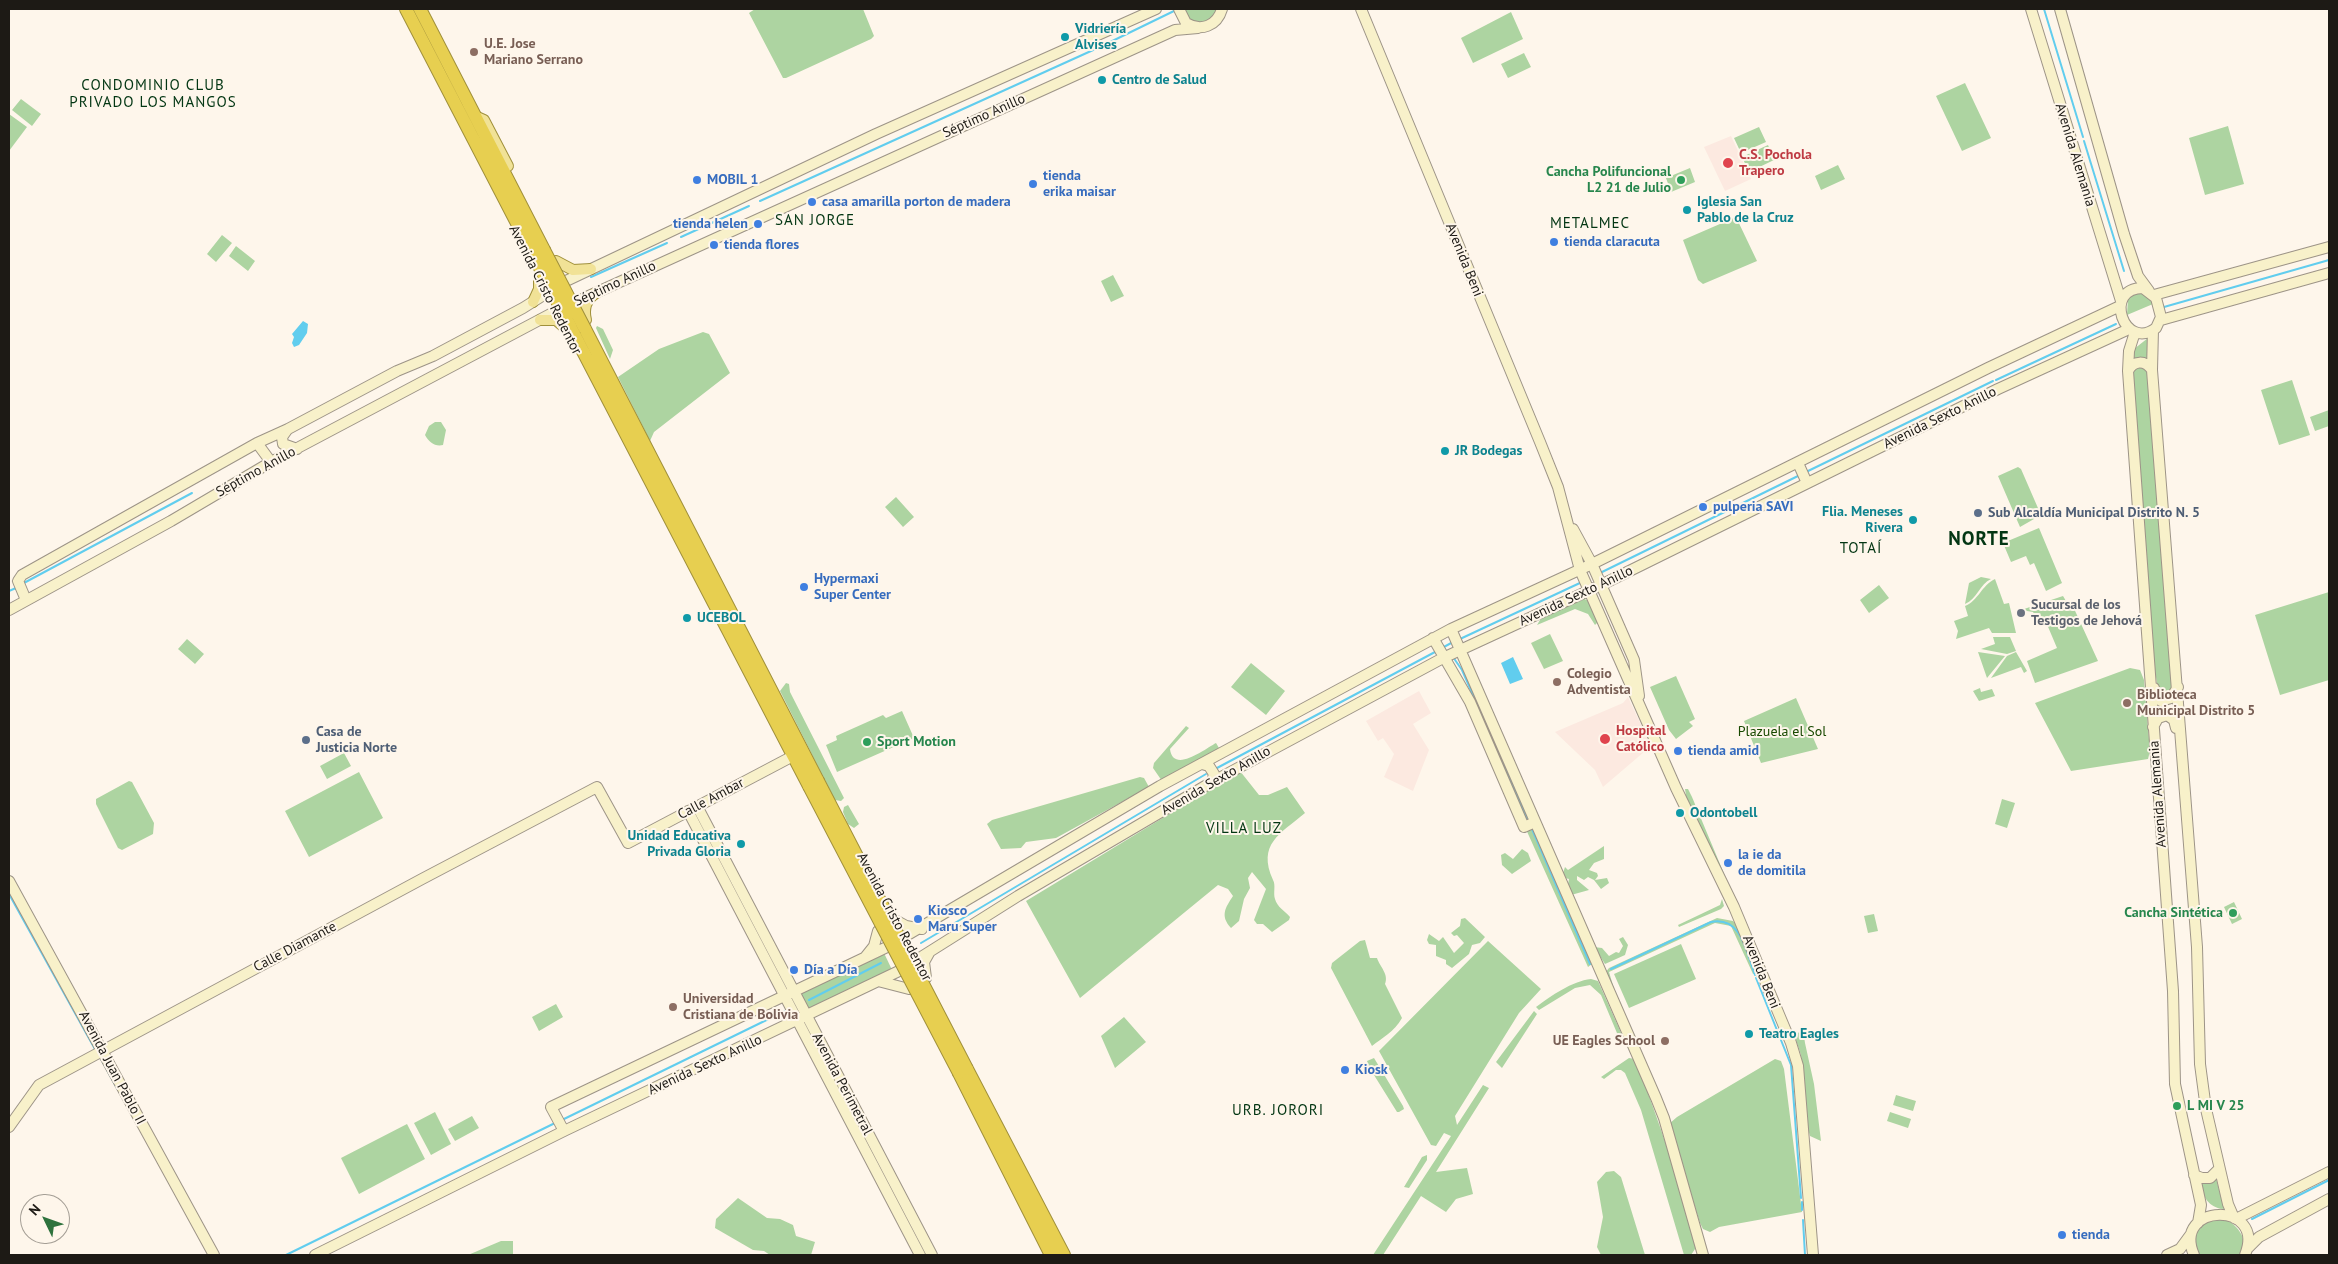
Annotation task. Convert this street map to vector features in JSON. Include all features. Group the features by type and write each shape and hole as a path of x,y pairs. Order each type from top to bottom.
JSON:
{"highway":[{"name":"Avenida Cristo Redentor","path":"406,9 470,119"},
{"name":"Avenida Cristo Redentor","path":"420,9 470,119 539,253 582,328 641,450 966,1078 1051,1255"},
{"name":"Avenida Cristo Redentor","path":"966,1078 1064,1255"}],"main road":[{"name":"Séptimo Anillo","path":"564,278 591,269 876,134 1156,9"},
{"name":"Avenida Beni","path":"1361,9 1558,487 1563,512 1588,589 1680,796 1734,907 1796,1056 1813,1255"},
{"name":"Avenida Alemania","path":"2031,9 2121,304"},
{"name":"Avenida Alemania","path":"2060,9 2124,234 2138,276 2152,293"},
{"path":"1179,10 1186,23 1198,28 1212,24 1222,11"},
{"name":"Séptimo Anillo","path":"9,610 171,521 271,462 540,320 560,319 596,292 1175,30 1198,28"},
{"name":"Avenida Cristo Redentor","path":"470,119 484,120 556,261 578,305 582,328 645,436 641,450 626,448 464,132 470,119"},
{"path":"2152,293 2329,247"},
{"path":"556,261 573,270 591,269"},
{"path":"2161,320 2161,310 2152,293 2143,288 2132,289 2127,293 2121,304 2122,317 2132,331 2145,333 2153,330 2161,320 2329,273"},
{"path":"533,302 538,289 543,286 548,287 558,284 564,278"},
{"name":"Séptimo Anillo","path":"26,600 19,582 257,443 288,430 371,384 433,356 533,302 543,286"},
{"path":"582,328 585,307 591,296 596,292"},
{"name":"Avenida Sexto Anillo","path":"315,1255 564,1131 802,1019 899,970 1018,896 1212,782 1460,646 1600,583 1803,473 1988,368 2121,304"},
{"path":"540,320 560,319"},
{"name":"Avenida Alemania","path":"2153,330 2152,370 2197,947 2200,1064 2206,1109 2228,1208 2246,1232 2246,1253"},
{"name":"Avenida Alemania","path":"2132,331 2128,371 2173,991 2174,1080 2202,1210 2198,1223"},
{"name":"Avenida Sexto Anillo","path":"564,1131 551,1107 887,947 1216,756 1434,640 1592,566 2132,331"},
{"path":"2128,371 2132,365 2142,362 2152,370"},
{"path":"288,430 282,437 283,444 297,449"},
{"path":"257,443 271,462"},
{"name":"Avenida Beni","path":"1563,512 1592,566 1634,660 1640,707"},
{"path":"1452,631 1664,1118 1703,1255"},
{"path":"1434,640 1442,656 1459,679 1524,827 1535,822"},
{"path":"2149,670 2154,693 2161,701 2171,698 2178,687"},
{"path":"2154,727 2158,718 2164,715 2170,716 2174,720 2178,748 2183,765"},
{"path":"1216,756 1214,764 1218,771 1226,774"},
{"name":"Avenida Cristo Redentor","path":"799,758 820,776 926,978 972,1069 966,1078 956,1078 878,931 801,781 799,758"},
{"name":"Calle Ambar","path":"597,787 628,843 693,808 799,758"},
{"path":"1202,764 1210,766 1214,774 1212,782"},
{"name":"Calle Diamante","path":"9,1127 39,1085 597,787"},
{"name":"Avenida Perimetral","path":"693,808 882,1171 932,1255"},
{"name":"Avenida Juan Pablo II","path":"9,882 98,1052 214,1255"},
{"path":"865,957 874,946 878,931 887,935 892,934 895,920 906,926 922,928"},
{"path":"926,978 924,962 931,951"},
{"path":"878,981 909,989 908,980 913,974 918,973 926,978"},
{"path":"2194,1174 2202,1178 2210,1178 2219,1168"},
{"name":"Avenida Perimetral","path":"882,1171 920,1255"},
{"path":"2168,1255 2183,1246 2198,1223 2208,1216 2217,1214 2235,1218 2329,1172"},
{"path":"2246,1253 2259,1237 2329,1199"},
{"path":"2192,1234 2191,1246 2194,1255"}],"shaded area":[{"name":"C.S. Pochola Trapero","path":"1731,136 1751,179 1725,191 1704,147"},
{"path":"1419,691 1431,713 1413,724 1429,750 1413,791 1384,777 1394,754 1383,738 1378,741 1366,721"},
{"name":"Hospital Católico","path":"1628,697 1651,746 1603,787 1595,770 1555,732 1623,703"}],"green space":[{"path":"755,9 863,9 874,36 783,78 749,13"},
{"path":"1183,9 1218,9 1210,20 1199,22 1190,20"},
{"path":"1511,12 1523,39 1473,63 1461,38"},
{"path":"1524,53 1531,67 1508,78 1501,64"},
{"path":"1965,83 1991,138 1962,151 1936,96"},
{"path":"21,99 41,114 32,126 12,110"},
{"path":"9,114 27,127 9,151"},
{"path":"2228,126 2244,184 2205,195 2189,138"},
{"path":"1759,127 1766,142 1741,153 1734,138"},
{"path":"1768,145 1774,160 1749,172 1742,157"},
{"path":"1838,165 1845,179 1821,190 1815,176"},
{"name":"Cancha Polifuncional L2 21 de Julio","path":"1690,168 1695,182 1671,192 1666,178"},
{"path":"1736,217 1757,261 1703,284 1698,280 1683,240"},
{"path":"222,235 232,243 216,262 207,254"},
{"path":"236,246 255,261 248,271 229,256"},
{"path":"1113,275 1124,296 1111,302 1101,281"},
{"path":"2139,292 2149,297 2153,304 2127,315 2128,298"},
{"path":"597,326 603,329 613,350 610,359 596,328"},
{"path":"703,332 709,334 730,373 654,432 650,441 618,377 659,349"},
{"path":"2148,338 2149,361 2141,358 2130,361 2134,349"},
{"path":"2139,366 2147,369 2173,688 2167,696 2159,696 2150,639 2130,374"},
{"path":"2292,380 2310,435 2279,445 2261,390"},
{"path":"2329,410 2329,426 2315,431 2310,417"},
{"path":"435,422 441,422 446,430 443,445 432,443 425,435 429,426"},
{"path":"2018,467 2021,469 2041,515 2020,527 1998,476"},
{"path":"896,497 914,517 903,527 885,507"},
{"path":"2039,528 2062,583 2046,591 2034,563 2030,565 2026,556 2011,562 2003,543"},
{"path":"1981,577 1991,579 1984,584 1973,599 1965,604 1969,583"},
{"path":"1995,579 2004,604 2009,603 2016,633 1992,633 1989,628 1956,639 1958,631 1954,621 1968,616 1965,606 1973,601"},
{"path":"1879,585 1889,598 1869,613 1860,600"},
{"path":"2329,592 2329,680 2280,695 2255,615"},
{"path":"2063,596 2066,601 2071,602 2098,661 2035,683 2027,661 2057,648 2046,622 2040,623 2033,612 2021,610"},
{"path":"1582,598 1589,601 1599,621 1595,625 1588,614 1575,609 1537,625 1543,615"},
{"path":"1550,634 1563,661 1544,669 1531,643"},
{"path":"1993,637 2010,637 2016,651 2007,654 1981,649 1995,644"},
{"path":"187,639 204,654 195,664 178,649"},
{"path":"1978,652 2005,656 1987,678"},
{"path":"2016,652 2027,671 2024,673 2021,667 1991,678 2007,656"},
{"path":"1251,663 1285,691 1266,715 1231,687"},
{"path":"2130,668 2140,670 2144,680 2150,751 2148,759 2071,771 2035,703"},
{"path":"1676,676 1695,719 1689,722 1693,726 1676,739 1669,730 1650,687"},
{"path":"786,683 789,684 790,692 844,798 841,801 835,800 780,691"},
{"path":"1980,688 1981,692 1992,689 1995,696 1979,701 1973,691"},
{"name":"Plazuela el Sol","path":"1796,698 1818,749 1761,763 1744,721"},
{"name":"Sport Motion","path":"902,711 914,738 837,772 826,745 837,740 836,736 883,715 886,718"},
{"path":"1186,726 1189,728 1170,749 1172,756 1183,760 1216,743 1219,748 1162,781 1153,768 1154,763"},
{"path":"344,753 351,766 327,779 320,766"},
{"path":"1240,771 1259,795 1268,795 1287,787 1305,813 1274,841 1268,857 1276,902 1290,917 1289,920 1272,932 1263,924 1257,924 1254,920 1266,889 1252,872 1248,878 1250,888 1244,899 1239,921 1231,928 1226,920 1225,912 1233,896 1228,889 1218,885 1080,998 1026,901"},
{"path":"359,772 383,818 309,857 285,811"},
{"path":"1140,777 1144,778 1149,787 1056,838 1026,842 1021,848 1001,849 987,824 992,820"},
{"path":"129,781 132,782 154,823 153,834 122,850 118,848 96,804 96,799"},
{"path":"1685,789 1688,789 1692,797 1730,888 1687,802"},
{"path":"2002,799 2015,803 2007,828 1995,824"},
{"path":"848,805 859,824 854,828 848,824 843,812 844,807"},
{"path":"1525,814 1592,964 1588,967 1520,816"},
{"path":"1604,846 1604,859 1594,863 1589,870 1597,873 1598,876 1595,880 1607,878 1609,883 1601,889 1594,880 1588,877 1584,880 1577,876 1577,880 1589,890 1571,895 1568,884 1569,879 1565,878 1563,873 1565,867 1568,870"},
{"path":"1522,849 1528,853 1531,861 1512,874 1502,865 1501,855 1505,853 1513,859"},
{"path":"1722,899 1724,906 1721,909 1679,927 1678,925 1720,905"},
{"name":"Cancha Sintética","path":"2234,902 2242,919 2232,924 2224,907"},
{"path":"1874,914 1878,931 1868,933 1864,916"},
{"path":"1465,918 1485,937 1480,943 1472,945 1469,954 1452,968 1446,964 1446,960 1436,956 1436,945 1429,944 1427,940 1429,934 1439,941 1443,937 1454,953 1464,943 1457,935 1454,936 1451,933 1460,926 1461,919"},
{"path":"1717,918 1733,921 1738,927 1756,973 1753,974 1731,926 1715,923 1609,972 1618,1002 1605,973 1609,968"},
{"path":"1623,937 1628,945 1625,955 1605,964 1594,947 1602,948 1609,956 1616,952 1619,953 1623,946 1619,939"},
{"path":"1365,940 1370,958 1377,958 1384,971 1386,977 1385,984 1402,1018 1392,1031 1372,1046 1331,968 1332,963 1360,941"},
{"path":"1488,941 1541,989 1519,1013 1455,1116 1457,1125 1483,1085 1489,1088 1436,1172 1467,1168 1473,1194 1456,1199 1446,1212 1421,1196 1383,1255 1373,1255 1451,1136 1444,1133 1436,1146 1431,1145 1379,1051"},
{"path":"1681,944 1696,979 1629,1008 1614,974"},
{"path":"884,953 893,972 808,1011 800,993"},
{"path":"1591,979 1598,981 1626,1044 1622,1045 1601,995 1590,985 1575,988 1539,1010 1536,1007 1569,986"},
{"path":"556,1004 563,1017 539,1031 532,1017"},
{"path":"1534,1011 1537,1014 1502,1068 1496,1062"},
{"path":"1124,1017 1146,1042 1115,1068 1101,1036"},
{"path":"1806,1030 1807,1034 1804,1036 1814,1084 1821,1141 1810,1136 1807,1125 1801,1055 1795,1037 1799,1032"},
{"path":"1374,1058 1403,1106 1404,1109 1399,1112 1397,1112 1369,1067 1367,1061"},
{"path":"1629,1058 1635,1059 1676,1175 1697,1246 1691,1255 1684,1255 1641,1110 1625,1073 1621,1070 1616,1070 1604,1079 1601,1077"},
{"path":"1775,1059 1781,1061 1784,1069 1802,1212 1719,1227 1710,1232 1703,1229 1700,1223 1669,1124 1677,1117"},
{"path":"1896,1095 1916,1101 1913,1111 1893,1105"},
{"path":"435,1112 451,1144 431,1155 414,1123"},
{"path":"1890,1112 1911,1119 1908,1128 1887,1121"},
{"path":"472,1116 479,1128 455,1141 448,1129"},
{"path":"407,1124 425,1159 359,1194 341,1158"},
{"path":"1427,1155 1427,1160 1409,1188 1404,1187 1422,1157"},
{"path":"1614,1171 1621,1177 1645,1255 1601,1255 1597,1247 1603,1217 1597,1182 1606,1172"},
{"path":"2216,1178 2224,1209 2210,1204 2202,1192 2199,1182 2207,1182"},
{"path":"738,1198 767,1218 780,1219 793,1225 796,1236 815,1242 811,1255 770,1255 764,1251 753,1250 715,1228 716,1219"},
{"path":"2225,1218 2235,1226 2243,1238 2243,1249 2240,1255 2198,1255 2195,1238 2196,1232 2204,1224"},
{"path":"501,1241 513,1241 513,1255 468,1255"}],"water":[{"path":"303,321 308,324 307,333 299,345 294,347 292,343 294,337 292,334"},
{"path":"1513,657 1523,679 1510,684 1501,663"}],"waterway":[{"path":"2044,9 2083,137"},
{"path":"760,201 1102,46 1176,10"},
{"path":"2084,141 2124,271"},
{"path":"681,237 749,206"},
{"path":"591,277 667,243"},
{"path":"2164,307 2329,260"},
{"path":"1996,380 2116,324"},
{"path":"1806,472 1993,381"},
{"path":"1600,573 1800,475"},
{"path":"22,584 192,493"},
{"path":"1460,639 1582,582"},
{"path":"9,591 16,588"},
{"path":"1442,648 1453,642"},
{"path":"1217,768 1435,652"},
{"path":"1453,657 1462,670 1528,820"},
{"path":"921,943 1206,774"},
{"path":"1532,829 1590,964"},
{"path":"9,894 96,1051"},
{"path":"1611,969 1711,922 1721,922 1730,925 1736,930 1745,947 1755,975"},
{"path":"809,1000 881,963"},
{"path":"1756,978 1791,1065 1801,1198"},
{"path":"564,1119 787,1010"},
{"path":"100,1057 118,1090"},
{"path":"286,1255 555,1123"},
{"path":"2252,1219 2329,1180"},
{"path":"1802,1202 1802,1210"},
{"path":"1803,1220 1805,1255"}],"place":[{"name":"Vidriería Alvises","path":"1065,37"},
{"name":"U.E. Jose Mariano Serrano","path":"474,52"},
{"name":"Centro de Salud","path":"1102,80"},
{"name":"C.S. Pochola Trapero","path":"1728,163"},
{"name":"MOBIL 1","path":"697,180"},
{"name":"Cancha Polifuncional L2 21 de Julio","path":"1681,180"},
{"name":"tienda erika maisar","path":"1033,184"},
{"name":"casa amarilla porton de madera","path":"812,202"},
{"name":"Iglesia San Pablo de la Cruz","path":"1687,210"},
{"name":"tienda helen","path":"758,224"},
{"name":"tienda claracuta","path":"1554,242"},
{"name":"tienda flores","path":"714,245"},
{"name":"JR Bodegas","path":"1445,451"},
{"name":"pulperia SAVI","path":"1703,507"},
{"name":"Sub Alcaldía Municipal Distrito N. 5","path":"1978,513"},
{"name":"Flia. Meneses Rivera","path":"1913,520"},
{"name":"Hypermaxi Super Center","path":"804,587"},
{"name":"Sucursal de los Testigos de Jehová","path":"2021,613"},
{"name":"UCEBOL","path":"687,618"},
{"name":"Colegio Adventista","path":"1557,682"},
{"name":"Biblioteca Municipal Distrito 5","path":"2127,703"},
{"name":"Hospital Católico","path":"1605,739"},
{"name":"Casa de Justicia Norte","path":"306,740"},
{"name":"Sport Motion","path":"867,742"},
{"name":"tienda amid","path":"1678,751"},
{"name":"Odontobell","path":"1680,813"},
{"name":"Unidad Educativa Privada Gloria","path":"741,844"},
{"name":"la ie da de domitila","path":"1728,863"},
{"name":"Cancha Sintética","path":"2233,913"},
{"name":"Kiosco Maru Super","path":"918,919"},
{"name":"Día a Día","path":"794,970"},
{"name":"Universidad Cristiana de Bolivia","path":"673,1007"},
{"name":"Teatro Eagles","path":"1749,1034"},
{"name":"UE Eagles School","path":"1665,1041"},
{"name":"Kiosk","path":"1345,1070"},
{"name":"L MI V 25","path":"2177,1106"},
{"name":"tienda","path":"2062,1235"}],"district":[{"name":"CONDOMINIO CLUB PRIVADO LOS MANGOS","path":"153,94"},
{"name":"SAN JORGE","path":"815,221"},
{"name":"METALMEC","path":"1590,224"},
{"name":"NORTE","path":"1979,540"},
{"name":"TOTAÍ","path":"1861,549"},
{"name":"VILLA LUZ","path":"1244,829"},
{"name":"URB. JORORI","path":"1278,1111"}]}
